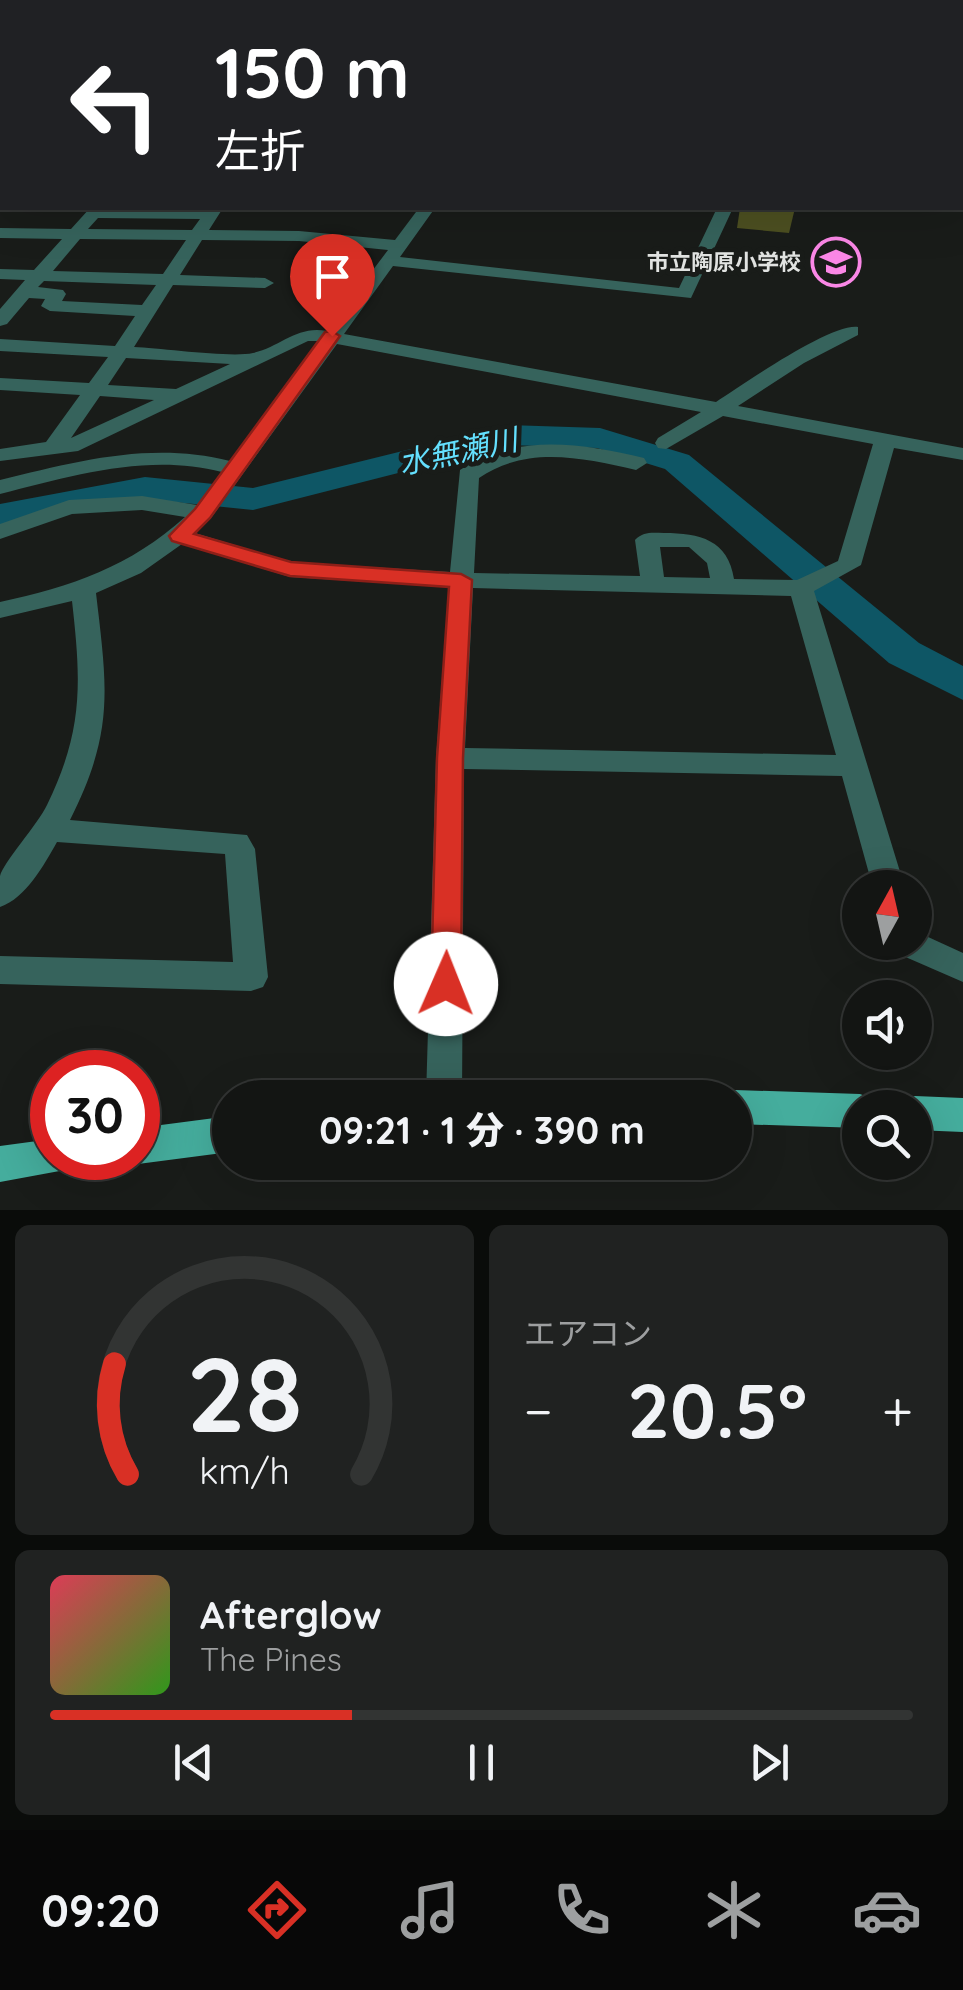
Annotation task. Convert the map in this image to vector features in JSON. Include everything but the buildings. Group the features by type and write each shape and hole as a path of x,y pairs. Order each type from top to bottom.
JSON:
{"main road":[{"path":"752,1108 842,1110"},
{"path":"932,1114 963,1115"},
{"path":"160,1143 212,1136"},
{"path":"0,1164 30,1160"}],"street":[{"path":"0,320 96,210 212,211"},
{"path":"0,610 83,592 145,562 180,536 203,514 426,210"},
{"path":"0,234 299,236 686,294 724,210"},
{"path":"52,448 212,211"},
{"path":"131,235 125,244 130,249 185,252"},
{"path":"0,274 265,282"},
{"path":"25,292 58,294 50,306 146,310"},
{"path":"666,443 716,408 851,332"},
{"path":"0,455 70,446 302,337 332,336 963,454"},
{"path":"0,345 251,360"},
{"path":"0,384 179,395"},
{"path":"180,536 290,569 461,580 804,586 849,565 885,440"},
{"path":"444,1080 450,758 468,475 486,460 546,450 576,450 636,463"},
{"path":"0,488 61,471 150,458 195,460 234,468"},
{"path":"0,532 69,507 142,502 203,514"},
{"path":"653,582 647,540 695,540 719,560 723,585"},
{"path":"804,586 884,870"},
{"path":"0,894 25,868 62,811 94,698 83,592"},
{"path":"450,758 853,766"},
{"path":"0,970 251,977 240,849 236,843 49,830"},
{"path":"932,956 963,968"}],"waterway":[{"name":"水無瀬川","path":"0,515 145,488 253,499 508,435 600,438 677,462 904,653 963,685"}],"place":[{"name":"市立陶原小学校","path":"836,262"}],"route":[{"path":"332,336 203,514 180,536 290,569 461,580 450,758 446,984"}]}
